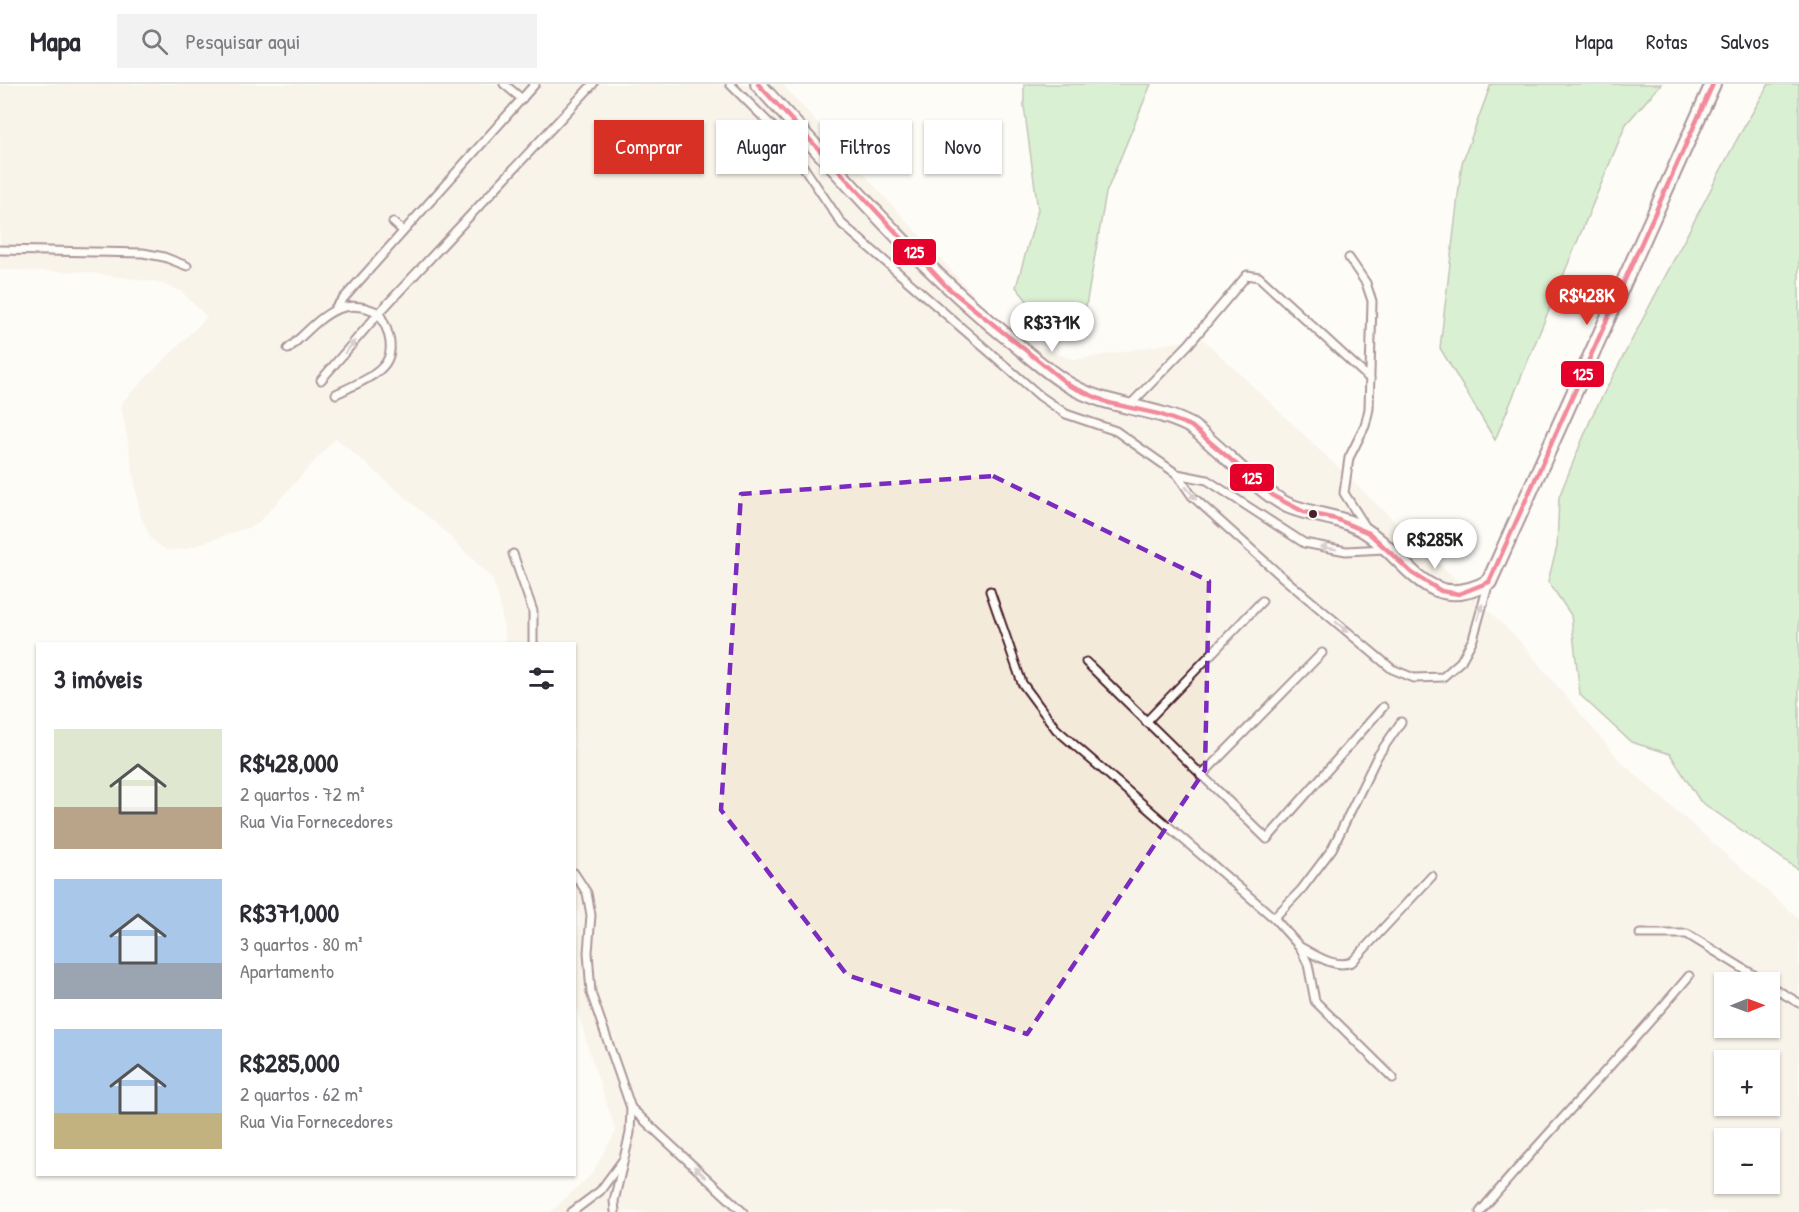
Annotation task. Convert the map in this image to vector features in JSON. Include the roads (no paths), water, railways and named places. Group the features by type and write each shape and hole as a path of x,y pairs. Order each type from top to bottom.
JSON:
{"street":[{"path":"758,84 947,287 1070,386 1128,408 1176,419 1206,437 1286,504 1336,519 1370,533 1425,583 1441,591 1459,594 1490,582 1713,84"}],"lane":[{"path":"504,84 522,99"},
{"path":"288,349 335,308 535,84"},
{"path":"321,380 379,313 593,84"},
{"path":"730,84 784,138 842,224 1040,396 1066,414 1116,431 1177,474 1192,496 1281,576 1392,669 1414,678 1443,677 1461,661 1473,639 1490,582"},
{"path":"393,222 403,231"},
{"path":"0,250 143,254 164,257 187,266"},
{"path":"1349,258 1366,283 1372,301 1369,409 1365,426 1349,458 1344,493 1370,533"},
{"path":"1128,408 1189,344 1247,275 1259,277 1370,379"},
{"path":"335,308 354,305 379,313 389,331 392,348 384,367 370,378 336,394"},
{"path":"1177,474 1207,480 1304,543 1346,551 1386,549"},
{"path":"513,554 533,611 533,642"},
{"path":"990,591 1022,683 1056,729 1274,918 1300,947 1308,964 1315,1001 1394,1078"},
{"path":"1146,722 1262,601"},
{"path":"1201,776 1322,653"},
{"path":"1086,662 1267,839 1383,707"},
{"path":"1274,918 1301,890 1332,849 1377,757 1401,722"},
{"path":"576,876 587,893 591,915 588,952 591,993 631,1108 626,1156 614,1201 615,1212"},
{"path":"1300,947 1333,963 1344,965 1352,962 1432,876"},
{"path":"1640,934 1687,934 1749,972"},
{"path":"1480,1212 1541,1139 1628,1048 1689,976"},
{"path":"1780,992 1799,1004"},
{"path":"631,1108 742,1212"},
{"path":"572,1212 600,1191 626,1156"}]}
